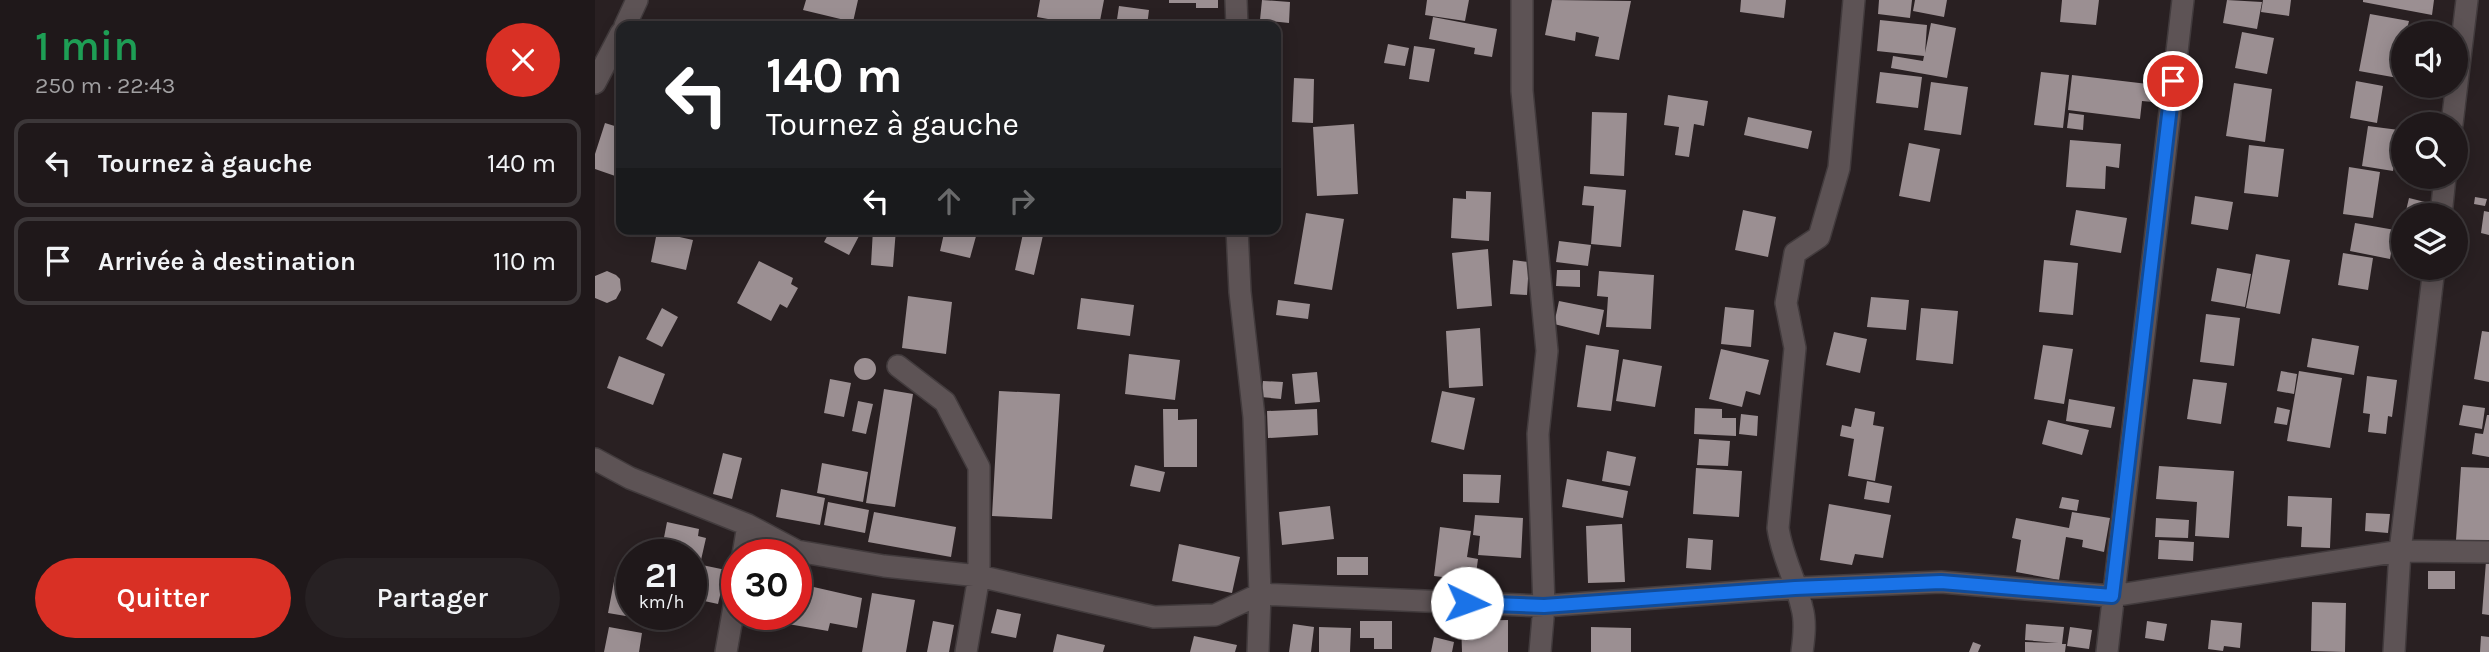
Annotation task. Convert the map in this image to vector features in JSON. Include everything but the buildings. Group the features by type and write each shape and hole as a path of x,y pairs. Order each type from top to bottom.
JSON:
{"street":[{"path":"627,21 637,0"},
{"path":"1236,0 1237,21"},
{"path":"1523,0 1523,91 1547,351 1538,434 1544,606 1540,652"},
{"path":"1802,652 1802,608 1781,547 1778,528 1795,348 1786,303 1795,253 1819,237 1839,168 1854,0"},
{"path":"2107,652 2183,0"},
{"path":"2453,112 2467,0"},
{"path":"595,83 616,43"},
{"path":"1237,235 1240,292 1254,418 1260,594 1258,652"},
{"path":"2394,652 2400,551 2433,280"},
{"path":"898,366 945,402 979,467 979,576 966,652"},
{"path":"595,459 630,478 748,525 797,551 884,566 979,576 1154,617 1215,615 1260,594 1544,606 1795,588 1941,582 2112,596 2400,551 2489,552"},
{"path":"746,539 748,525"},
{"path":"726,652 730,630"}],"route":[{"path":"1467,603 1544,606 1795,588 1941,582 2112,596 2173,81"}]}
